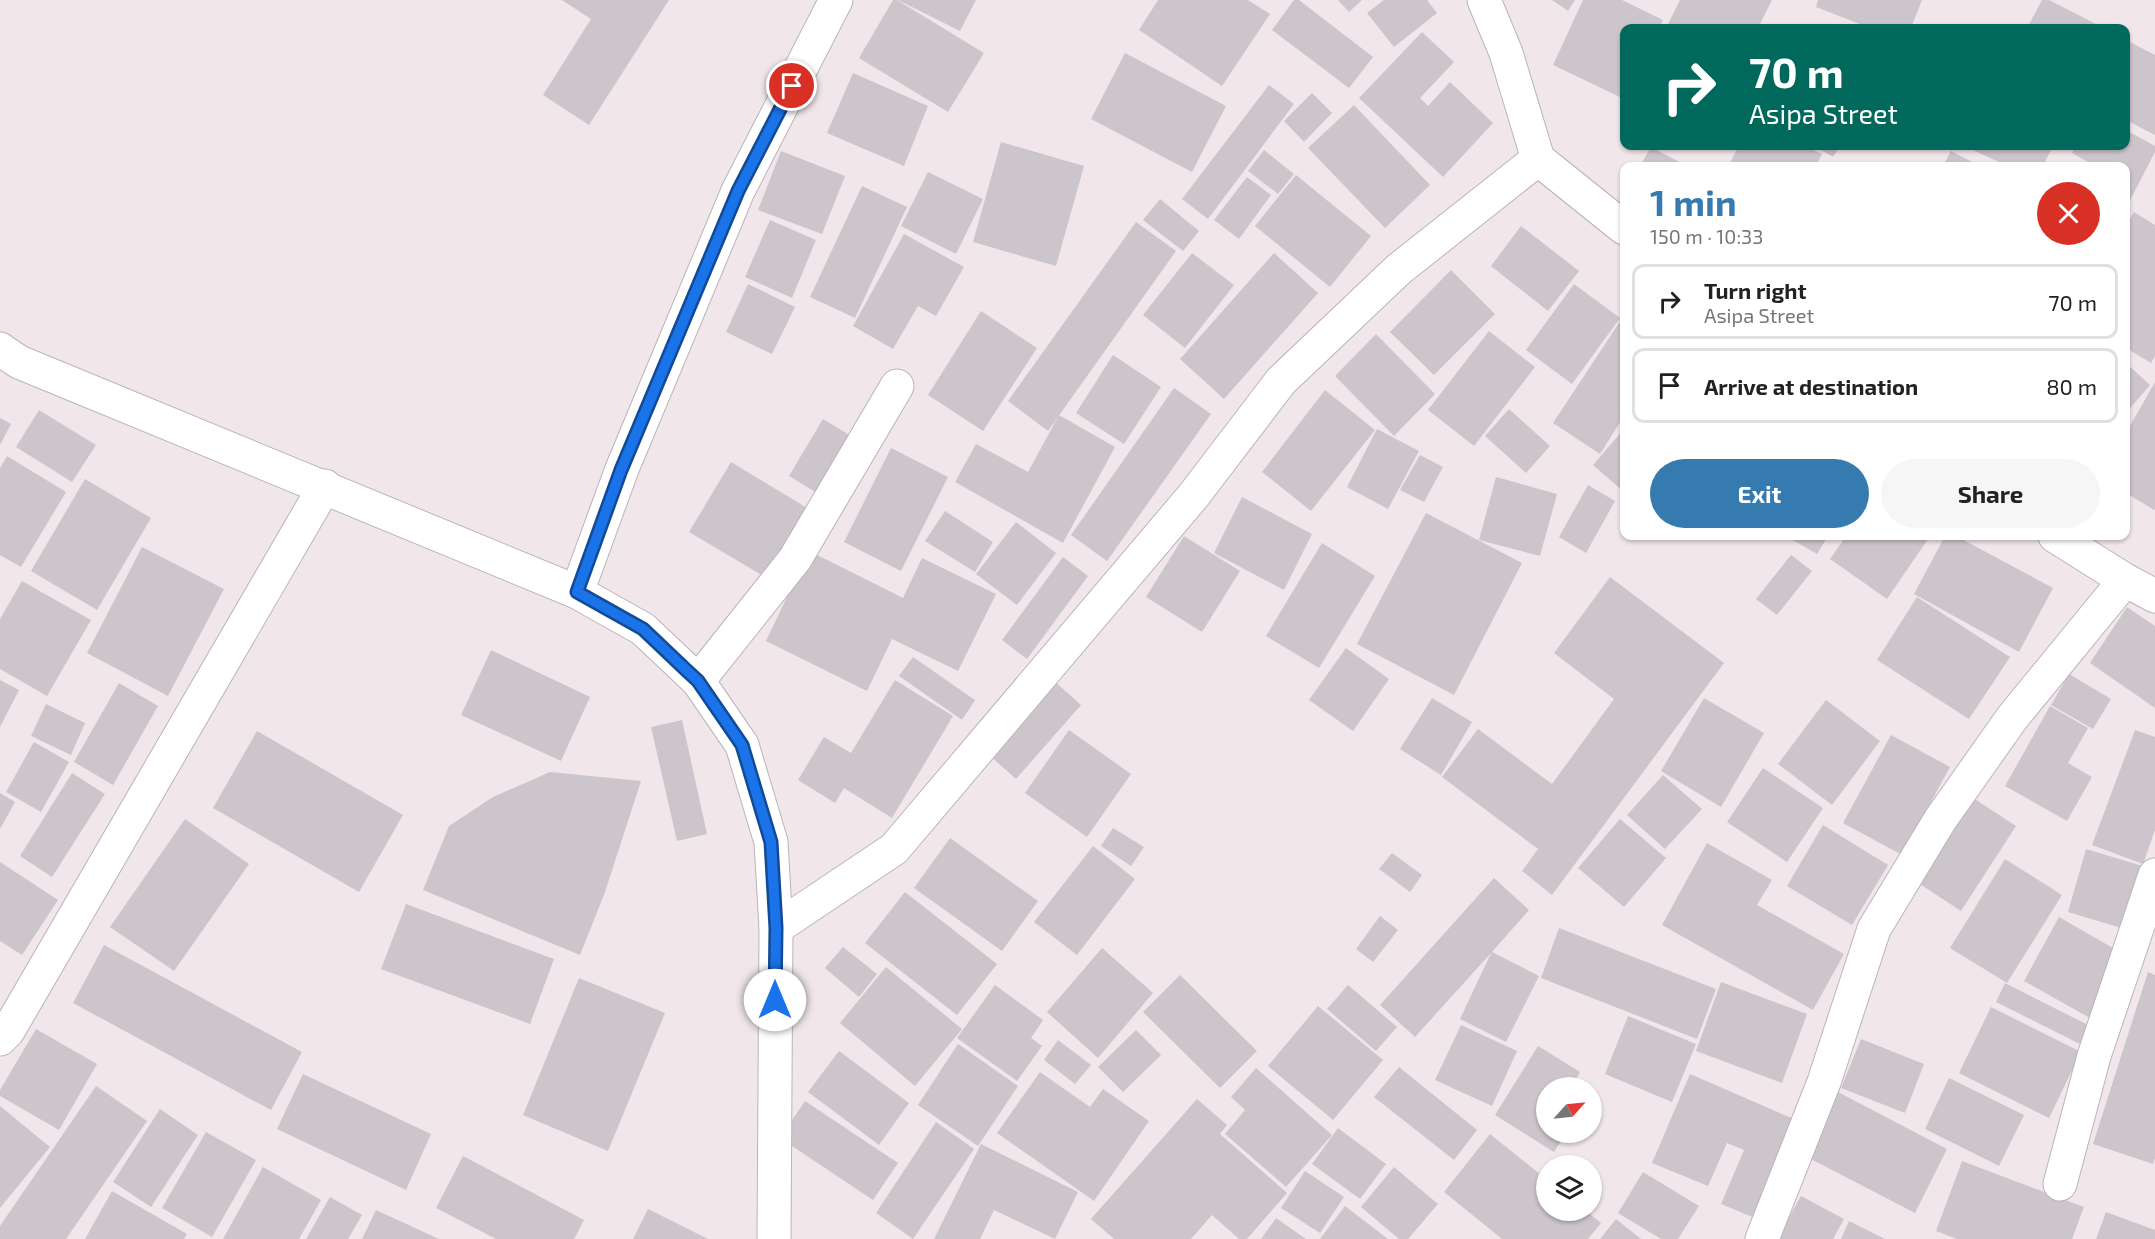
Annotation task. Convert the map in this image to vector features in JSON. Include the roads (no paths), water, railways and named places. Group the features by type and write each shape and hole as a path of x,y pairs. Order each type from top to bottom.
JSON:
{"street":[{"path":"577,592 621,470 738,191 836,0"},
{"path":"1484,0 1506,53 1538,159 1620,225"},
{"path":"776,928 894,849 1194,495 1281,381 1399,268 1538,159"},
{"path":"0,349 19,362 325,486 577,592 643,629 698,681 742,745 771,842 776,928 774,1239"},
{"path":"698,681 795,559 897,386"},
{"path":"0,1040 14,1020 325,486"},
{"path":"2061,540 2155,596"},
{"path":"1762,1239 1824,1082 1874,929 1940,819 2012,718 2126,580"},
{"path":"2060,1184 2094,1056 2155,875"}]}
